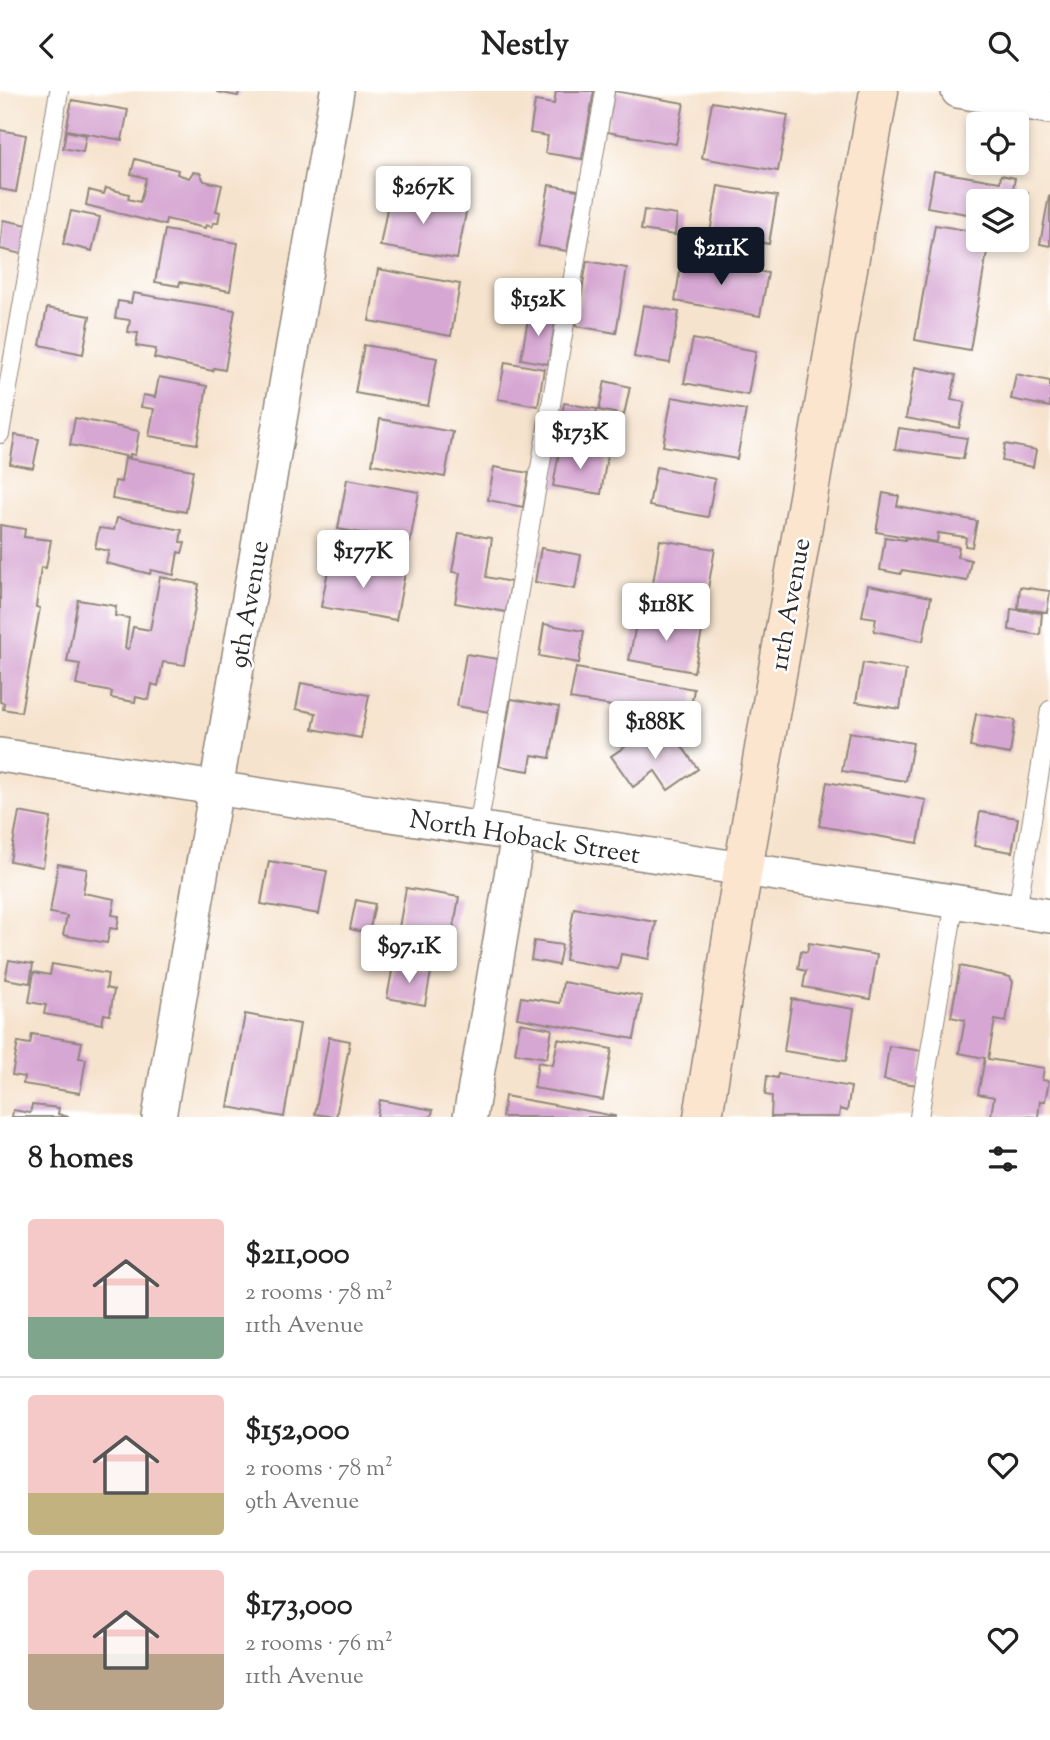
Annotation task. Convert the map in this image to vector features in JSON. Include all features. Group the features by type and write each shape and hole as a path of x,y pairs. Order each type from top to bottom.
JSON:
{"main road":[{"name":"11th Avenue","path":"703,1117 743,869 879,91"}],"street":[{"name":"9th Avenue","path":"159,1117 337,91"},
{"path":"958,91 1050,107"},
{"name":"North Hoback Street","path":"0,755 1050,916"},
{"path":"470,1117 517,835"}],"lane":[{"path":"0,435 59,91"},
{"path":"478,828 605,91"},
{"path":"1017,911 1050,711"},
{"path":"919,1117 955,901"}],"building":[{"path":"217,91 239,91 238,96"},
{"path":"556,91 594,91 582,159 545,153 548,136 530,133 535,101 554,104"},
{"path":"614,91 684,103 676,144 607,132"},
{"path":"72,100 128,110 122,140 66,130"},
{"path":"712,102 788,115 778,171 702,158"},
{"path":"0,130 26,135 16,192 0,189"},
{"path":"66,131 86,135 83,152 63,148"},
{"path":"135,159 178,170 177,174 189,178 193,172 200,173 204,181 222,185 216,211 220,212 218,223 213,223 212,227 206,225 205,228 166,219 165,225 86,205 89,190 104,194 106,188 129,194 128,199 140,202 146,178 131,174"},
{"path":"934,171 1000,182 1001,175 1015,178 1013,189 966,189 966,214 927,207"},
{"path":"549,185 578,190 567,251 538,246"},
{"path":"718,186 777,196 769,244 710,233"},
{"path":"390,193 467,207 457,259 380,246"},
{"path":"1050,196 1050,246 1040,244"},
{"path":"644,210 677,215 675,235 641,230"},
{"path":"71,211 100,217 92,251 63,244"},
{"path":"3,220 28,225 22,254 0,249"},
{"path":"935,225 966,230 966,252 987,252 970,350 915,340"},
{"path":"165,230 238,243 230,291 180,282 179,286 155,282"},
{"path":"682,258 768,273 760,316 675,301"},
{"path":"587,261 627,268 616,333 576,326"},
{"path":"378,269 460,284 451,336 369,321"},
{"path":"133,293 235,310 225,370 214,368 213,371 154,358 156,349 136,346 138,333 128,332 130,320 115,318 118,301 131,303"},
{"path":"643,305 679,312 670,363 634,357"},
{"path":"47,308 90,316 83,354 40,345"},
{"path":"529,313 556,318 548,364 521,359"},
{"path":"693,339 756,351 748,395 684,383"},
{"path":"364,345 437,358 428,406 355,393"},
{"path":"505,362 544,369 538,406 498,399"},
{"path":"915,367 956,375 951,400 965,402 959,428 906,418"},
{"path":"1016,374 1050,381 1050,407 1011,399"},
{"path":"159,377 207,386 197,444 149,436 154,409 141,407 143,395 155,397"},
{"path":"605,381 630,387 624,415 599,410"},
{"path":"672,397 746,410 737,459 663,446"},
{"path":"564,403 597,409 590,446 558,440"},
{"path":"75,418 139,431 135,455 130,454 130,457 70,445"},
{"path":"380,419 453,432 445,477 372,464"},
{"path":"899,428 967,438 963,459 895,449"},
{"path":"15,435 39,439 33,468 10,464"},
{"path":"1005,444 1036,450 1033,467 1002,461"},
{"path":"560,447 607,456 601,494 553,486"},
{"path":"125,458 193,470 186,512 112,499 115,481 121,482"},
{"path":"494,467 529,473 523,507 488,500"},
{"path":"656,467 715,479 708,517 649,506"},
{"path":"347,479 419,492 410,542 338,529"},
{"path":"883,493 899,496 897,506 977,521 972,547 965,546 966,537 938,533 937,542 876,532"},
{"path":"117,518 182,530 180,542 185,543 182,553 178,552 174,575 151,570 150,574 106,563 109,551 95,548 99,528 114,530"},
{"path":"0,525 25,529 24,537 51,540 46,568 41,567 36,607 40,608 21,712 3,709 4,703 0,702"},
{"path":"459,533 492,538 486,577 511,582 506,612 455,603 460,573 452,572"},
{"path":"885,537 959,547 957,557 971,560 967,581 902,570 901,574 880,570"},
{"path":"660,540 715,549 705,605 651,596"},
{"path":"541,548 581,555 575,589 535,582"},
{"path":"330,560 405,573 396,620 321,607"},
{"path":"160,577 199,584 185,665 163,662 158,686 152,684 149,700 136,697 135,702 111,698 112,692 76,685 80,664 67,662 78,600 116,606 115,616 129,618 125,648 129,649 133,627 150,630"},
{"path":"868,585 931,597 923,641 874,631 876,618 862,616"},
{"path":"1020,587 1050,591 1047,612 1018,608"},
{"path":"1011,609 1042,613 1040,635 1009,630"},
{"path":"638,614 703,626 694,672 629,660"},
{"path":"544,624 584,631 579,663 539,656"},
{"path":"466,654 498,659 489,712 457,706"},
{"path":"863,663 906,670 900,709 856,702"},
{"path":"576,668 694,689 689,719 570,699"},
{"path":"301,683 369,695 361,738 313,729 316,713 296,709"},
{"path":"511,699 559,707 550,758 532,755 529,771 499,766"},
{"path":"976,714 1015,720 1010,754 970,747"},
{"path":"849,732 913,743 906,781 842,771"},
{"path":"644,734 653,748 673,734 698,769 668,790 655,771 633,787 611,756"},
{"path":"827,782 926,800 918,843 819,826"},
{"path":"19,812 51,818 43,867 10,861"},
{"path":"980,812 1018,818 1012,852 974,846"},
{"path":"269,861 327,871 319,914 261,904"},
{"path":"58,864 87,869 83,893 115,899 112,915 119,916 117,929 110,928 107,943 63,935 67,916 50,913"},
{"path":"406,888 459,897 450,949 397,939"},
{"path":"356,900 375,904 369,933 350,929"},
{"path":"574,908 656,922 649,959 621,954 618,969 565,960"},
{"path":"534,941 562,945 558,965 531,960"},
{"path":"809,943 877,955 870,999 803,987 806,971 798,969 801,951 807,952"},
{"path":"9,960 33,964 30,983 5,979"},
{"path":"52,964 108,974 106,988 114,990 110,1015 104,1014 102,1024 44,1014 46,1005 29,1002 34,972 50,975"},
{"path":"393,966 431,972 425,1005 387,998"},
{"path":"960,966 1010,977 1013,982 1006,1022 995,1020 988,1059 1044,1068 1042,1080 1049,1081 1045,1101 1040,1101 1038,1117 991,1115 994,1097 978,1094 985,1058 959,1053 965,1020 951,1017"},
{"path":"563,982 642,996 634,1039 517,1018 521,997 560,1003"},
{"path":"792,999 854,1009 846,1061 784,1051"},
{"path":"245,1014 300,1024 284,1117 228,1107"},
{"path":"520,1023 552,1029 547,1058 515,1053"},
{"path":"32,1034 82,1042 79,1058 86,1059 80,1093 23,1084 24,1077 12,1075 18,1042 30,1044"},
{"path":"329,1037 350,1041 336,1117 315,1114"},
{"path":"558,1039 612,1049 603,1100 534,1088 538,1062 553,1065"},
{"path":"889,1046 923,1051 918,1085 884,1080"},
{"path":"778,1074 851,1087 847,1111 840,1109 839,1117 771,1117 772,1096 765,1095 767,1076 777,1078"},
{"path":"505,1096 615,1116 615,1117 502,1117"},
{"path":"380,1100 433,1110 431,1117 377,1117"},
{"path":"32,1105 59,1108 58,1114 69,1117 12,1117 13,1110 30,1113"}]}
